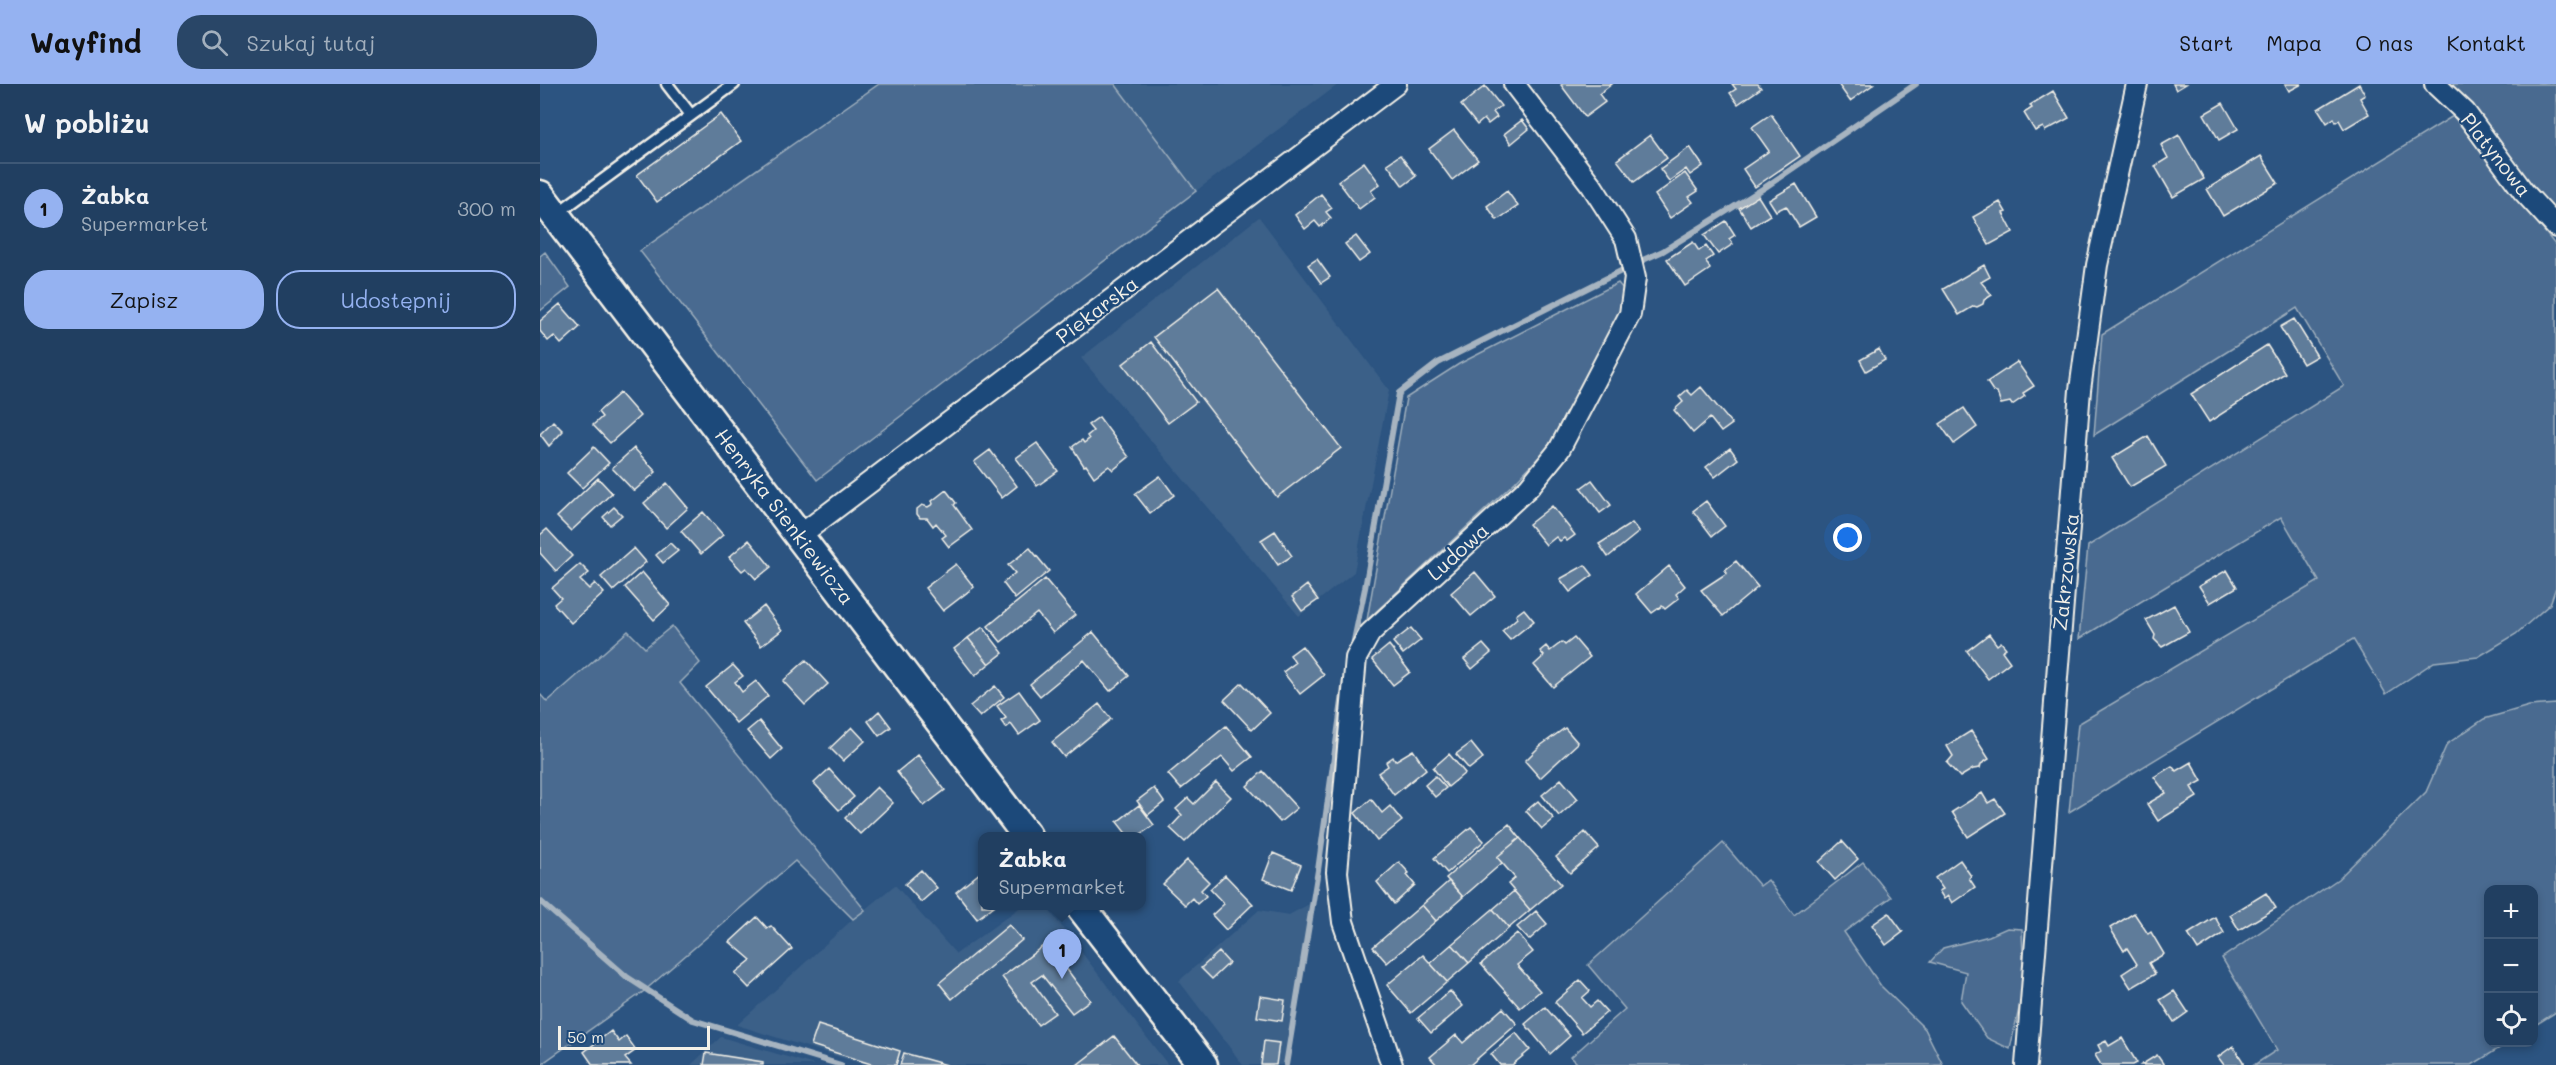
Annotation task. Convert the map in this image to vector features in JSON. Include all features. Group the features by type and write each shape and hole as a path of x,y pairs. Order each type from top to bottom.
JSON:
{"main road":[{"name":"Henryka Sienkiewicza","path":"548,205 1023,832"},
{"path":"1083,910 1203,1065"}],"street":[{"name":"Piekarska","path":"799,536 1396,84"},
{"name":"Ludowa","path":"1392,1065 1343,922 1337,872 1356,657 1370,633 1529,487 1559,450 1630,314 1635,278 1626,239 1592,186 1514,84"},
{"name":"Zakrzowska","path":"2026,1065 2080,390 2097,264 2137,84"},
{"name":"Platynowa","path":"2435,84 2465,112 2523,191 2556,227"}],"lane":[{"path":"668,84 691,115"},
{"path":"548,205 691,115 734,84"}],"shaded area":[{"path":"879,84 1115,84 1196,191 817,480 640,251"},
{"path":"1115,84 1339,84 1196,191"},
{"path":"2447,84 2556,84 2556,218"},
{"path":"2453,116 2556,246 2556,587 2550,604 2516,634 2478,657 2434,662 2386,694 2353,639 2069,812 2078,724 2319,581 2281,517 2079,639 2088,546 2344,386 2297,308 2094,435 2102,334"},
{"path":"1259,217 1389,390 1354,572 1299,616 1081,358"},
{"path":"545,252 570,287 540,311 540,256"},
{"path":"1618,283 1624,290 1620,315 1546,450 1515,482 1367,620 1406,398 1459,364"},
{"path":"672,626 700,663 680,683 865,910 853,919 795,861 643,992 540,1065 540,694 547,702 628,631 645,648"},
{"path":"2556,704 2556,1012 2538,1023 2538,885 2484,885 2484,1047 2501,1047 2472,1065 2254,1065 2277,1050 2222,958 2338,879 2426,792 2447,744 2484,719 2529,706"},
{"path":"1723,843 1760,886 1768,880 1794,915 1863,862 1891,897 1844,932 1881,986 1925,1029 1943,1065 1579,1065 1571,1057 1625,1009 1588,965"},
{"path":"895,885 956,954 1016,910 1049,910 1168,1065 865,1065 737,1025 853,919"},
{"path":"1313,902 1285,1065 1243,1065 1179,981 1259,910 1289,915"},
{"path":"2007,928 2022,929 2024,986 2010,1049 1987,1038 1961,1001 1966,972 1930,962 1943,948 1989,936"},
{"path":"721,1037 814,1065 691,1065"}],"building":[{"path":"1612,84 1599,94 1605,102 1585,117 1561,85"},
{"path":"1732,84 1758,84 1761,88 1738,104 1730,93 1736,89"},
{"path":"1838,84 1874,84 1850,101"},
{"path":"2173,84 2186,84 2176,90"},
{"path":"2285,84 2302,84 2289,91"},
{"path":"2359,84 2365,95 2360,98 2369,114 2344,129 2339,120 2336,122 2334,118 2327,123 2318,109"},
{"path":"1485,86 1501,106 1493,112 1497,117 1488,124 1484,119 1477,125 1461,105"},
{"path":"2053,91 2069,118 2045,131 2043,127 2035,131 2024,113 2032,108 2030,105"},
{"path":"2223,103 2238,129 2219,140 2204,114"},
{"path":"721,114 741,141 657,202 637,175"},
{"path":"1771,114 1800,156 1755,187 1743,169 1769,151 1752,127"},
{"path":"1522,120 1529,129 1511,144 1504,134"},
{"path":"1454,130 1478,160 1452,180 1429,149"},
{"path":"1650,135 1667,158 1634,182 1617,160"},
{"path":"2179,135 2204,179 2173,197 2155,166 2168,158 2161,145"},
{"path":"1690,147 1703,166 1690,175 1686,169 1669,181 1660,169"},
{"path":"1400,155 1416,176 1403,186 1387,164"},
{"path":"2261,156 2278,183 2223,216 2207,189"},
{"path":"1364,162 1380,184 1371,191 1375,197 1359,209 1338,181"},
{"path":"1685,173 1698,191 1689,197 1693,202 1670,218 1655,195"},
{"path":"1796,184 1816,217 1799,227 1786,206 1776,211 1769,200"},
{"path":"1507,191 1518,206 1497,220 1487,206"},
{"path":"1321,194 1332,208 1326,212 1331,218 1320,227 1315,221 1305,229 1295,215"},
{"path":"1758,196 1770,215 1751,227 1739,208"},
{"path":"2000,202 2013,232 1989,245 1973,217"},
{"path":"1726,221 1735,235 1729,239 1733,244 1718,254 1704,235"},
{"path":"1356,236 1370,254 1359,262 1345,244"},
{"path":"1693,242 1699,251 1706,246 1713,256 1706,261 1710,269 1685,286 1667,259"},
{"path":"1317,259 1330,277 1321,283 1308,265"},
{"path":"1984,265 1990,277 1981,282 1992,295 1984,300 1983,304 1974,306 1959,315 1943,289"},
{"path":"1218,288 1341,448 1277,497 1154,337"},
{"path":"560,304 580,327 561,344 554,336 548,341 540,331 540,321"},
{"path":"2294,319 2317,356 2303,364 2280,327"},
{"path":"1151,342 1196,402 1168,423 1123,364"},
{"path":"2267,345 2285,373 2209,422 2191,394"},
{"path":"1879,349 1885,360 1866,371 1860,360"},
{"path":"2017,362 2034,386 2023,393 2025,396 2012,405 2010,402 2001,404 1997,392 1993,391 1987,382"},
{"path":"1701,387 1732,424 1721,432 1710,418 1693,433 1674,410 1683,402 1679,397 1687,390 1692,395"},
{"path":"620,393 640,416 610,443 593,425 602,417 598,412"},
{"path":"1964,408 1977,427 1954,444 1940,424"},
{"path":"1099,417 1129,457 1113,470 1109,466 1094,477 1072,447 1082,440 1084,443 1089,439 1087,436 1093,431 1088,425"},
{"path":"553,421 563,431 549,446 540,434"},
{"path":"2148,436 2166,466 2130,487 2112,458"},
{"path":"1037,443 1058,471 1037,486 1016,458"},
{"path":"594,447 609,463 582,488 567,473"},
{"path":"634,448 656,472 634,491 612,468"},
{"path":"1730,448 1738,459 1715,477 1706,467"},
{"path":"990,450 1017,486 1002,498 974,462"},
{"path":"1160,476 1174,495 1150,513 1135,494"},
{"path":"598,478 612,493 571,531 557,517"},
{"path":"1592,480 1611,505 1600,513 1581,488"},
{"path":"667,483 688,508 666,528 644,503"},
{"path":"946,490 972,530 949,547 942,538 946,535 936,523 933,526 927,518 920,518 917,514 917,509 922,505 928,507 933,504 932,501"},
{"path":"1706,501 1725,526 1712,536 1693,511"},
{"path":"1552,506 1575,535 1567,541 1564,538 1560,541 1556,537 1546,545 1529,524"},
{"path":"614,507 622,515 610,525 603,517"},
{"path":"703,512 723,535 701,554 681,531"},
{"path":"1632,523 1639,532 1608,557 1599,544"},
{"path":"547,529 572,556 556,571 540,553 540,535"},
{"path":"1275,531 1292,556 1278,565 1261,540"},
{"path":"749,540 771,567 756,579 746,568 742,571 729,557"},
{"path":"670,543 678,551 663,563 656,555"},
{"path":"634,548 646,562 613,591 601,577"},
{"path":"1030,548 1049,571 1015,599 1003,583 1015,573 1008,565"},
{"path":"1736,561 1758,587 1723,616 1701,590 1727,573 1725,570"},
{"path":"580,564 589,573 580,580 589,589 595,583 604,593 571,623 554,604 561,598 552,588"},
{"path":"956,564 974,587 943,611 925,588"},
{"path":"1585,565 1593,575 1570,592 1560,579"},
{"path":"1669,566 1685,586 1676,594 1679,598 1665,609 1662,606 1652,613 1636,594"},
{"path":"2227,570 2237,587 2210,603 2199,586"},
{"path":"642,572 670,605 654,620 625,587"},
{"path":"1475,572 1495,596 1471,616 1451,593"},
{"path":"1045,579 1075,615 1053,633 1037,613 1001,642 988,626"},
{"path":"1307,585 1318,600 1302,611 1292,597"},
{"path":"2174,605 2189,632 2162,647 2154,639 2155,635 2146,620"},
{"path":"764,606 782,630 761,646 743,623"},
{"path":"1524,609 1534,621 1510,640 1502,631"},
{"path":"983,627 1003,653 989,664 968,638"},
{"path":"1411,628 1421,640 1403,654 1393,642"},
{"path":"1093,632 1129,676 1110,691 1084,660 1040,696 1030,684"},
{"path":"1989,634 1997,645 2001,642 2006,648 2002,651 2010,662 1988,679 1967,651"},
{"path":"968,638 989,664 975,676 954,649"},
{"path":"1574,638 1590,657 1553,687 1534,665 1544,656 1540,651 1546,646 1550,651 1562,642 1565,645"},
{"path":"1483,644 1491,653 1472,669 1464,659"},
{"path":"1389,645 1410,672 1393,685 1372,659"},
{"path":"1302,646 1324,675 1300,694 1283,672 1295,663 1290,655"},
{"path":"806,660 828,684 805,705 783,681"},
{"path":"733,665 743,676 735,682 742,692 756,681 768,696 736,723 706,687"},
{"path":"1242,683 1270,713 1252,730 1224,700"},
{"path":"995,686 1004,697 980,717 970,706"},
{"path":"1019,691 1040,720 1019,735 1011,724 1006,728 1001,721 1006,718 997,706"},
{"path":"1099,704 1111,719 1064,757 1052,742"},
{"path":"879,711 891,727 879,736 868,721"},
{"path":"759,721 782,749 771,759 747,731"},
{"path":"1226,726 1252,757 1234,771 1222,757 1181,789 1168,774"},
{"path":"852,727 865,741 843,761 830,748"},
{"path":"1565,728 1578,743 1540,778 1525,761 1540,746"},
{"path":"1971,731 1989,759 1981,764 1980,768 1973,769 1960,777 1947,763 1953,756 1947,746"},
{"path":"1471,743 1483,758 1469,769 1456,754"},
{"path":"1413,750 1426,769 1394,795 1378,773 1388,766 1386,762 1393,757 1395,761"},
{"path":"1449,754 1465,773 1448,787 1433,768"},
{"path":"918,755 945,790 924,806 897,772"},
{"path":"2191,762 2202,781 2191,787 2197,797 2158,821 2147,804 2166,793 2154,777 2172,766 2176,771"},
{"path":"829,769 854,797 839,810 814,783"},
{"path":"1263,771 1297,808 1280,822 1247,786"},
{"path":"1435,776 1446,788 1435,797 1425,785"},
{"path":"1561,779 1578,799 1559,816 1542,795"},
{"path":"1216,782 1231,797 1185,842 1170,828 1182,815 1176,809 1188,798 1194,804"},
{"path":"877,787 893,803 860,834 845,818"},
{"path":"1154,788 1164,802 1148,815 1137,801"},
{"path":"1982,793 1988,803 1995,799 2005,813 1968,837 1952,812"},
{"path":"1371,799 1382,813 1390,806 1402,821 1377,841 1355,813"},
{"path":"1538,801 1554,819 1542,829 1526,811"},
{"path":"1139,805 1154,825 1144,832 1125,832 1117,822"},
{"path":"1509,824 1520,838 1497,857 1502,863 1463,897 1446,878"},
{"path":"1471,827 1484,841 1447,873 1434,858"},
{"path":"1585,832 1599,848 1570,873 1556,857"},
{"path":"1520,838 1561,884 1530,910 1508,884 1515,878 1497,857"},
{"path":"1842,841 1858,859 1835,880 1819,862"},
{"path":"1273,853 1301,865 1291,890 1263,879"},
{"path":"1187,860 1209,882 1201,890 1206,896 1197,904 1192,898 1185,905 1163,884"},
{"path":"1960,860 1971,876 1969,878 1975,887 1952,903 1948,896 1944,899 1939,891 1943,889 1935,878"},
{"path":"1399,862 1409,873 1407,875 1415,885 1394,904 1377,882"},
{"path":"921,870 937,888 921,902 905,884"},
{"path":"978,874 978,910 989,910 977,919 956,892"},
{"path":"1225,875 1253,904 1226,930 1212,915 1224,904 1210,889"},
{"path":"1449,881 1463,897 1436,921 1422,905"},
{"path":"1514,891 1530,910 1509,928 1493,909"},
{"path":"2266,893 2276,908 2239,930 2230,915"},
{"path":"1422,905 1436,921 1387,963 1373,947"},
{"path":"1493,909 1509,928 1469,963 1452,944"},
{"path":"1536,911 1547,924 1529,940 1517,927"},
{"path":"1889,913 1903,932 1886,945 1872,925"},
{"path":"2134,913 2148,934 2151,932 2164,954 2149,963 2155,974 2131,988 2122,974 2137,964 2127,948 2124,951 2110,928"},
{"path":"757,917 767,928 771,926 792,949 749,988 735,973 751,960 730,942"},
{"path":"2215,917 2224,933 2198,950 2188,934"},
{"path":"1009,925 1022,940 952,999 939,983"},
{"path":"1517,933 1533,952 1517,965 1540,991 1520,1008 1481,964"},
{"path":"1047,943 1090,1000 1072,1013 1042,975 1032,982 1055,1013 1038,1025 1002,977"},
{"path":"1452,944 1469,963 1447,982 1430,963"},
{"path":"1219,952 1229,963 1212,979 1201,968"},
{"path":"1423,955 1447,982 1411,1013 1387,985"},
{"path":"1580,980 1590,991 1582,998 1590,1007 1597,1001 1607,1012 1582,1033 1555,1002"},
{"path":"1450,991 1463,1006 1431,1033 1418,1018"},
{"path":"2174,991 2188,1012 2174,1022 2160,1000"},
{"path":"1260,996 1285,1000 1282,1021 1257,1017"},
{"path":"1545,1007 1570,1036 1550,1054 1525,1024"},
{"path":"1503,1008 1517,1024 1470,1065 1437,1065 1430,1057 1456,1035 1463,1043"},
{"path":"818,1025 900,1051 896,1065 874,1065 811,1045"},
{"path":"611,1031 619,1042 626,1036 636,1050 625,1058 631,1065 593,1065 584,1052"},
{"path":"1516,1033 1530,1050 1512,1065 1500,1065 1491,1054"},
{"path":"1114,1036 1137,1065 1077,1065"},
{"path":"2122,1038 2137,1063 2101,1065 2095,1055 2101,1051 2098,1045 2106,1041 2109,1046"},
{"path":"1264,1041 1279,1043 1276,1065 1261,1065"},
{"path":"2233,1046 2244,1063 2224,1065 2218,1057"},
{"path":"706,1053 763,1062 763,1065 704,1065"},
{"path":"904,1053 947,1065 900,1065"},
{"path":"2157,1055 2164,1065 2141,1065"}],"waterway":[{"path":"1643,260 1663,251 1764,188 1916,84"},
{"path":"1352,650 1399,393 1438,363 1621,271"},
{"path":"1286,1065 1318,870 1345,680"},
{"path":"540,901 627,977 693,1020 841,1065"}],"place":[{"name":"Żabka","path":"1062,979"}]}
